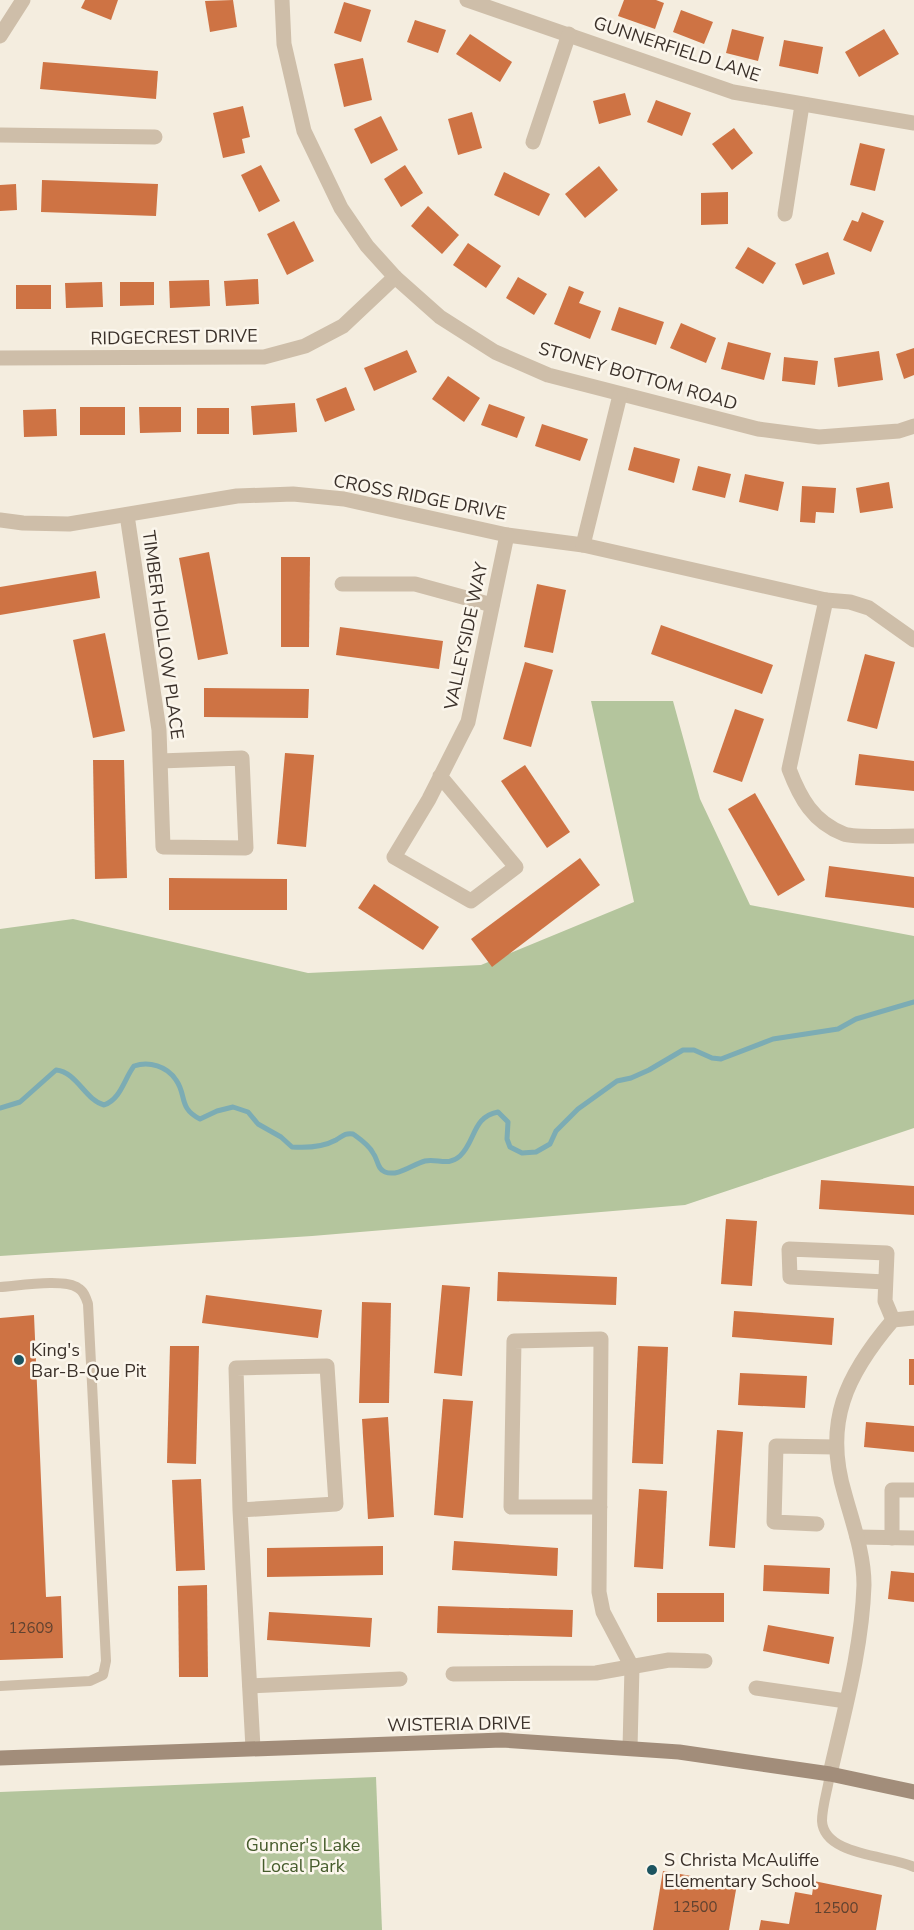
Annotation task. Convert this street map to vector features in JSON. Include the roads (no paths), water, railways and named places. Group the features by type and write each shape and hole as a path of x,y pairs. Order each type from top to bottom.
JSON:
{"street":[{"path":"0,36 22,0"},
{"name":"STONEY BOTTOM ROAD","path":"282,0 284,45 304,131 341,208 367,246 395,277 440,317 495,351 548,375 758,429 819,437 898,431 914,426"},
{"name":"GUNNERFIELD LANE","path":"467,0 733,92 914,123"},
{"path":"533,142 569,34"},
{"path":"785,214 802,105"},
{"path":"0,135 155,137"},
{"name":"RIDGECREST DRIVE","path":"0,358 264,357 305,346 343,326 395,277"},
{"path":"583,545 620,395"},
{"name":"CROSS RIDGE DRIVE","path":"0,520 69,524 237,496 293,494 344,499 507,535 583,545 826,600 850,602 869,608 914,640"},
{"name":"TIMBER HOLLOW PLACE","path":"127,515 159,730 160,761 163,847 246,848 242,758 160,761"},
{"name":"VALLEYSIDE WAY","path":"440,776 516,867 471,901 394,857 468,722 507,535"},
{"path":"342,584 415,584 492,604"},
{"path":"826,600 789,769 798,794 818,819 846,835 914,836"},
{"path":"885,1282 790,1277 789,1249 887,1253 885,1301 892,1320"},
{"path":"831,1774 861,1622 864,1584 857,1537 840,1477 835,1447 839,1410 855,1373 871,1345 892,1320 914,1318"},
{"path":"600,1508 511,1507 514,1341 601,1339 600,1508 599,1592 603,1612 632,1667 630,1749"},
{"path":"240,1510 336,1504 327,1365 236,1368 240,1510 253,1748"},
{"path":"817,1524 774,1522 776,1446 835,1447"},
{"path":"892,1538 892,1490 914,1490"},
{"path":"857,1537 914,1538"},
{"path":"453,1674 596,1673 669,1660 705,1660"},
{"path":"250,1686 400,1679"},
{"path":"756,1688 846,1701"},
{"name":"WISTERIA DRIVE","path":"0,1758 502,1740 679,1752 831,1774 914,1792"}],"lane":[{"path":"0,1287 65,1283 79,1288 88,1304 106,1661 103,1675 90,1681 0,1686"},
{"path":"831,1774 822,1823 831,1840 842,1848 903,1862 914,1867"}],"waterway":[{"path":"0,1108 20,1102 56,1070 70,1076 91,1098 104,1105 118,1093 134,1066 146,1064 163,1068 172,1075 179,1086 186,1106 193,1115 200,1119 233,1107 248,1112 258,1124 281,1137 292,1147 320,1146 346,1134 353,1134 369,1147 382,1171 395,1173 425,1161 447,1162 456,1159 465,1150 483,1119 498,1112 508,1122 507,1139 510,1147 522,1153 536,1152 550,1144 556,1131 578,1109 617,1081 649,1070 683,1050 694,1050 712,1058 721,1059 773,1039 838,1029 856,1019 914,1002"}],"place":[{"name":"King's Bar-B-Que Pit","path":"19,1360"},
{"name":"S Christa McAuliffe Elementary School","path":"652,1870"}],"park label":[{"name":"Gunner's Lake Local Park","path":"303,1855"}]}
